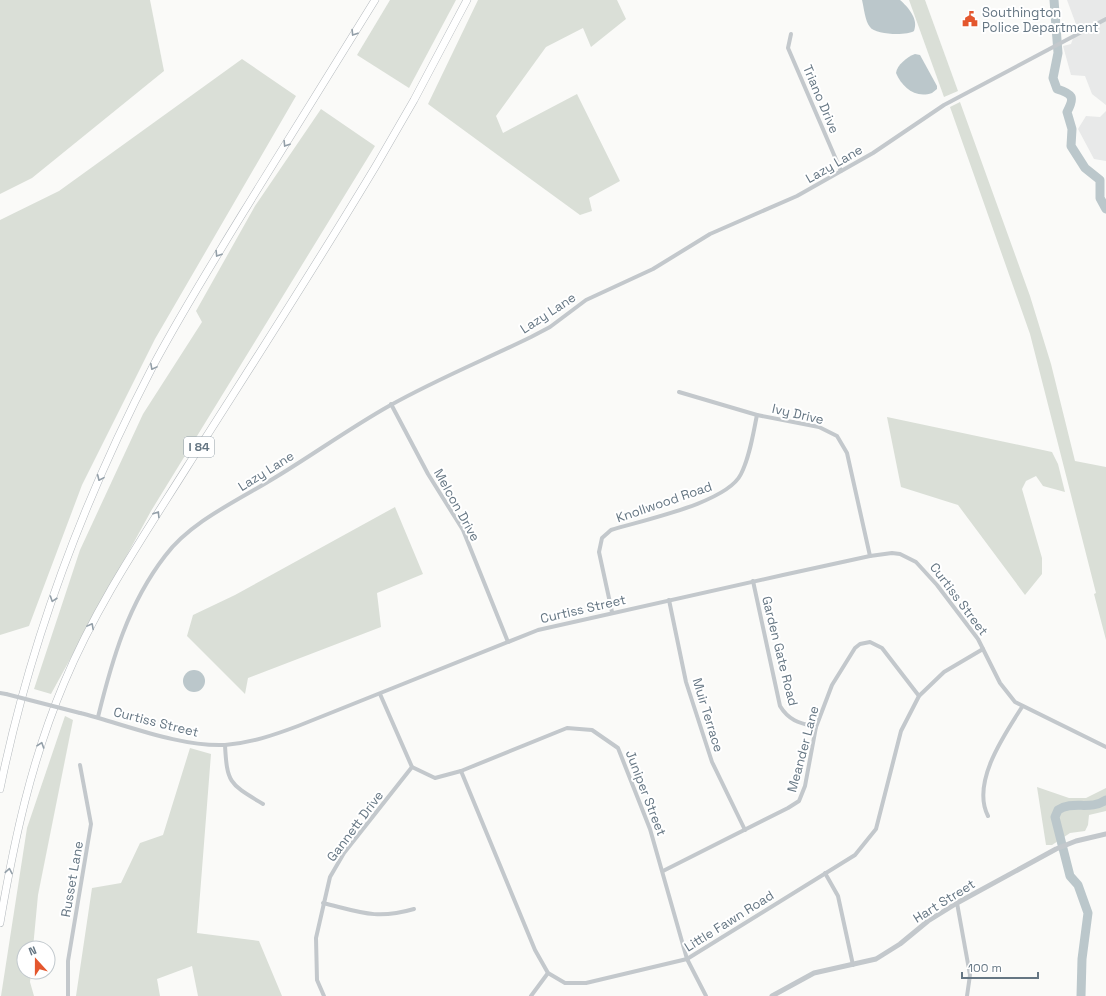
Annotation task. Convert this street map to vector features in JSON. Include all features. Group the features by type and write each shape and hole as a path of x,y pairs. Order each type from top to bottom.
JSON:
{"highway":[{"path":"0,789 21,702 46,621 84,516 126,422 154,366 194,293 375,0"},
{"name":"I 84","path":"0,923 14,842 33,768 54,708 87,633 132,554 366,183 414,100 467,0"}],"street":[{"name":"Lazy Lane","path":"98,717 112,660 127,620 161,562 180,538 199,524 288,470 357,424 391,404 550,327 586,300 653,269 702,237 733,222 797,196 873,153 944,105 1106,19"},
{"name":"Triano Drive","path":"791,34 788,48 841,171"},
{"name":"Ivy Drive","path":"678,392 757,415 819,427 837,436 847,453 870,556"},
{"name":"Melcon Drive","path":"391,404 428,474 463,530 508,642"},
{"name":"Knollwood Road","path":"612,612 599,552 602,538 611,530 709,500 728,489 741,475 748,457 757,415"},
{"name":"Curtiss Street","path":"0,693 98,717 182,741 225,745 268,737 380,694 538,630 753,581 870,556 892,553 900,554 916,562 969,626 1005,691 1022,707 1106,747"},
{"name":"Garden Gate Road","path":"753,581 780,706 785,715 794,721 816,728"},
{"name":"Muir Terrace","path":"669,600 686,682 712,762 745,830"},
{"name":"Meander Lane","path":"663,871 799,801 805,786 816,728 832,685 855,648 860,644 870,642 882,648 919,696"},
{"name":"Little Fawn Road","path":"548,973 565,982 586,983 687,959 855,855 876,829 900,731 919,696 944,672 983,649"},
{"path":"380,694 412,767"},
{"path":"988,816 983,802 983,786 989,766 1022,707"},
{"name":"Juniper Street","path":"412,767 435,778 461,771 567,728 592,730 618,748 650,829 687,959 706,996"},
{"path":"225,745 226,772 237,788 263,804"},
{"name":"Russet Lane","path":"68,996 68,961 92,824 80,765"},
{"name":"Gannett Drive","path":"324,996 317,980 316,938 330,877 344,853 412,767"},
{"path":"461,771 534,950 548,973 531,996"},
{"name":"Hart Street","path":"772,996 814,973 853,965 876,958 900,944 928,921 957,903 1056,850 1067,845 1106,834"},
{"path":"825,873 838,896 853,965"},
{"path":"323,903 372,916 395,914 414,909"},
{"path":"957,903 970,975 967,996"}],"shaded area":[{"path":"0,0 150,0 164,71 32,178 0,194"},
{"path":"390,0 456,0 409,88 357,55"},
{"path":"478,0 617,0 626,19 591,47 583,28 546,47 496,116 503,133 577,94 620,181 589,198 592,211 580,215 428,104"},
{"path":"862,0 900,0 914,18 914,31 905,34 891,34 873,30 867,21"},
{"path":"909,0 925,0 958,91 944,97"},
{"path":"1067,0 1106,0 1106,105 1092,94 1085,76 1071,75 1063,46 1071,44 1077,27"},
{"path":"915,54 920,55 937,86 937,89 932,93 915,93 902,83 896,73 898,67 903,62"},
{"path":"242,59 296,96 155,339 82,485 29,626 0,635 0,220 59,191"},
{"path":"960,102 1030,296 1051,364 1075,461 1106,467 1106,640 1094,594 1096,593 1030,334 950,107"},
{"path":"321,109 375,146 151,511 51,694 34,689 80,550 143,414 202,322 196,311 255,206"},
{"path":"1106,111 1106,161 1094,159 1078,129 1086,116 1100,117"},
{"path":"887,417 1052,452 1058,464 1065,492 1043,486 1036,476 1026,481 1022,489 1042,558 1042,574 1025,595 958,505 901,487"},
{"path":"395,507 423,574 377,593 381,627 248,678 245,694 187,636 193,615 235,595"},
{"path":"190,670 198,670 205,677 205,685 198,692 190,692 183,685 183,677"},
{"path":"65,716 73,720 38,895 34,940 16,940 16,980 30,980 34,996 1,996 27,828"},
{"path":"190,748 211,754 197,933 259,941 282,996 198,996 192,966 157,979 160,996 76,996 92,888 121,883 140,843 163,835"},
{"path":"1037,787 1069,798 1086,798 1106,788 1106,811 1089,815 1088,825 1085,831 1070,833 1052,845 1046,845"}],"waterway":[{"path":"1054,0 1058,53 1053,78 1057,89 1066,93 1072,99 1067,112 1072,129 1071,146 1085,168 1100,180 1100,198 1106,209"},
{"path":"1081,996 1082,959 1088,913 1078,885 1070,876 1055,817 1058,810 1064,807 1094,805 1106,800"}],"place":[{"name":"Southington Police Department","path":"970,19"}]}
